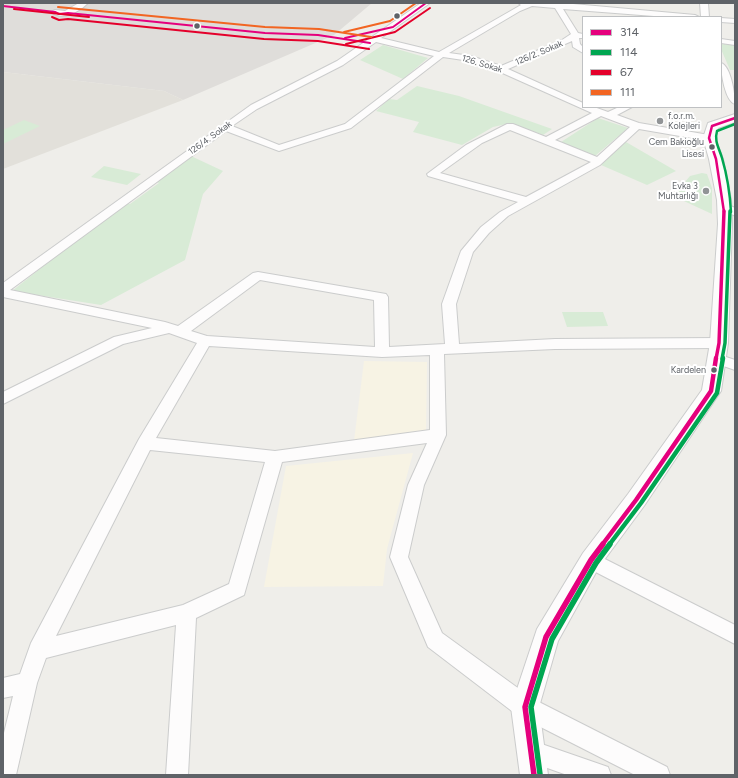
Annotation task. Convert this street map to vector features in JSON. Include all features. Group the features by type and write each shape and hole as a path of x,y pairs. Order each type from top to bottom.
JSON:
{"street":[{"path":"68,3 55,12 58,14 68,13 84,3"},
{"name":"126/4. Sokak","path":"3,288 225,126 254,107 340,63 426,3"},
{"path":"704,3 705,16"},
{"path":"225,126 279,148 348,126 442,54 526,4 558,4 684,16"},
{"path":"558,4 579,36 576,46 582,50"},
{"path":"722,20 735,21"},
{"name":"126/2. Sokak","path":"501,69 579,36"},
{"name":"126. Sokak","path":"375,39 429,53 471,59 501,69 582,105"},
{"path":"722,41 735,43"},
{"path":"723,70 735,73"},
{"path":"723,70 735,101"},
{"path":"722,97 735,101"},
{"name":"126. Sokak","path":"588,108 603,115 637,126 709,138"},
{"path":"548,140 603,115 624,108"},
{"path":"534,775 524,707 546,637 591,560 636,500 711,391 724,356 725,224 729,209 724,200 716,159 709,138 712,126 735,118"},
{"path":"528,201 432,174 485,136 510,126 598,161"},
{"path":"637,126 598,161 504,214 485,230 467,251 449,304 444,349 438,435 416,485 398,557 435,640 524,707 660,775"},
{"path":"3,400 119,340 175,329 258,276 381,297 382,352"},
{"path":"3,293 175,329 205,341 382,352 555,344 724,356"},
{"path":"4,775 27,683 38,650 145,443 205,341"},
{"path":"145,443 275,457 438,435"},
{"path":"38,650 186,613 237,589 275,457"},
{"path":"591,560 735,635"},
{"path":"177,775 186,613"},
{"path":"3,688 27,683"},
{"path":"530,751 600,775"}],"shaded area":[{"path":"3,3 372,3 334,35 183,100 164,91 3,72"},
{"path":"3,72 164,91 183,100 3,169"},
{"path":"364,361 427,362 426,432 354,441"},
{"path":"413,453 387,549 383,586 264,587 286,466"}],"green space":[{"path":"722,44 735,45 735,70 730,70 722,51"},
{"path":"383,45 428,58 403,79 360,60"},
{"path":"417,86 459,96 552,129 543,135 511,123 493,127 462,145 413,132 419,122 376,111 389,99 397,100"},
{"path":"598,118 628,128 595,156 561,142"},
{"path":"24,120 40,126 3,144 3,130"},
{"path":"626,142 676,171 647,185 601,165 616,149"},
{"path":"191,156 223,171 203,194 185,260 101,305 12,291 124,202 130,204 159,183 153,181"},
{"path":"104,166 141,174 127,185 91,177"},
{"path":"702,173 707,174 712,188 712,214 673,196 690,176"},
{"path":"562,312 603,312 608,326 567,327"}],"transit line":[{"name":"111","path":"344,32 390,21 416,3"},
{"name":"314","path":"345,38 393,27 426,3"},
{"name":"314","path":"3,6 55,12 59,14 68,13 265,33 318,35 370,43"},
{"name":"111","path":"58,7 265,27 319,29 371,37"},
{"name":"67","path":"346,44 395,32 430,8"},
{"name":"67","path":"14,9 89,17"},
{"name":"67","path":"52,17 59,20 68,19 264,39 318,41 369,49"},
{"name":"314","path":"534,775 525,707 546,637 591,560 636,500 711,391 719,343 725,224 724,200 716,159 709,138 712,126 735,118"},
{"name":"114","path":"540,774 531,707 552,639 596,563 641,503 717,393 725,343 731,224 730,199 722,158 715,138 717,131 735,124"}],"place":[{"name":"f.o.r.m. Kolejleri","path":"660,121"},
{"name":"Cem Bakioğlu Lisesi","path":"712,147"},
{"name":"Evka 3 Muhtarlığı","path":"706,191"},
{"name":"Kardelen","path":"714,370"}]}
